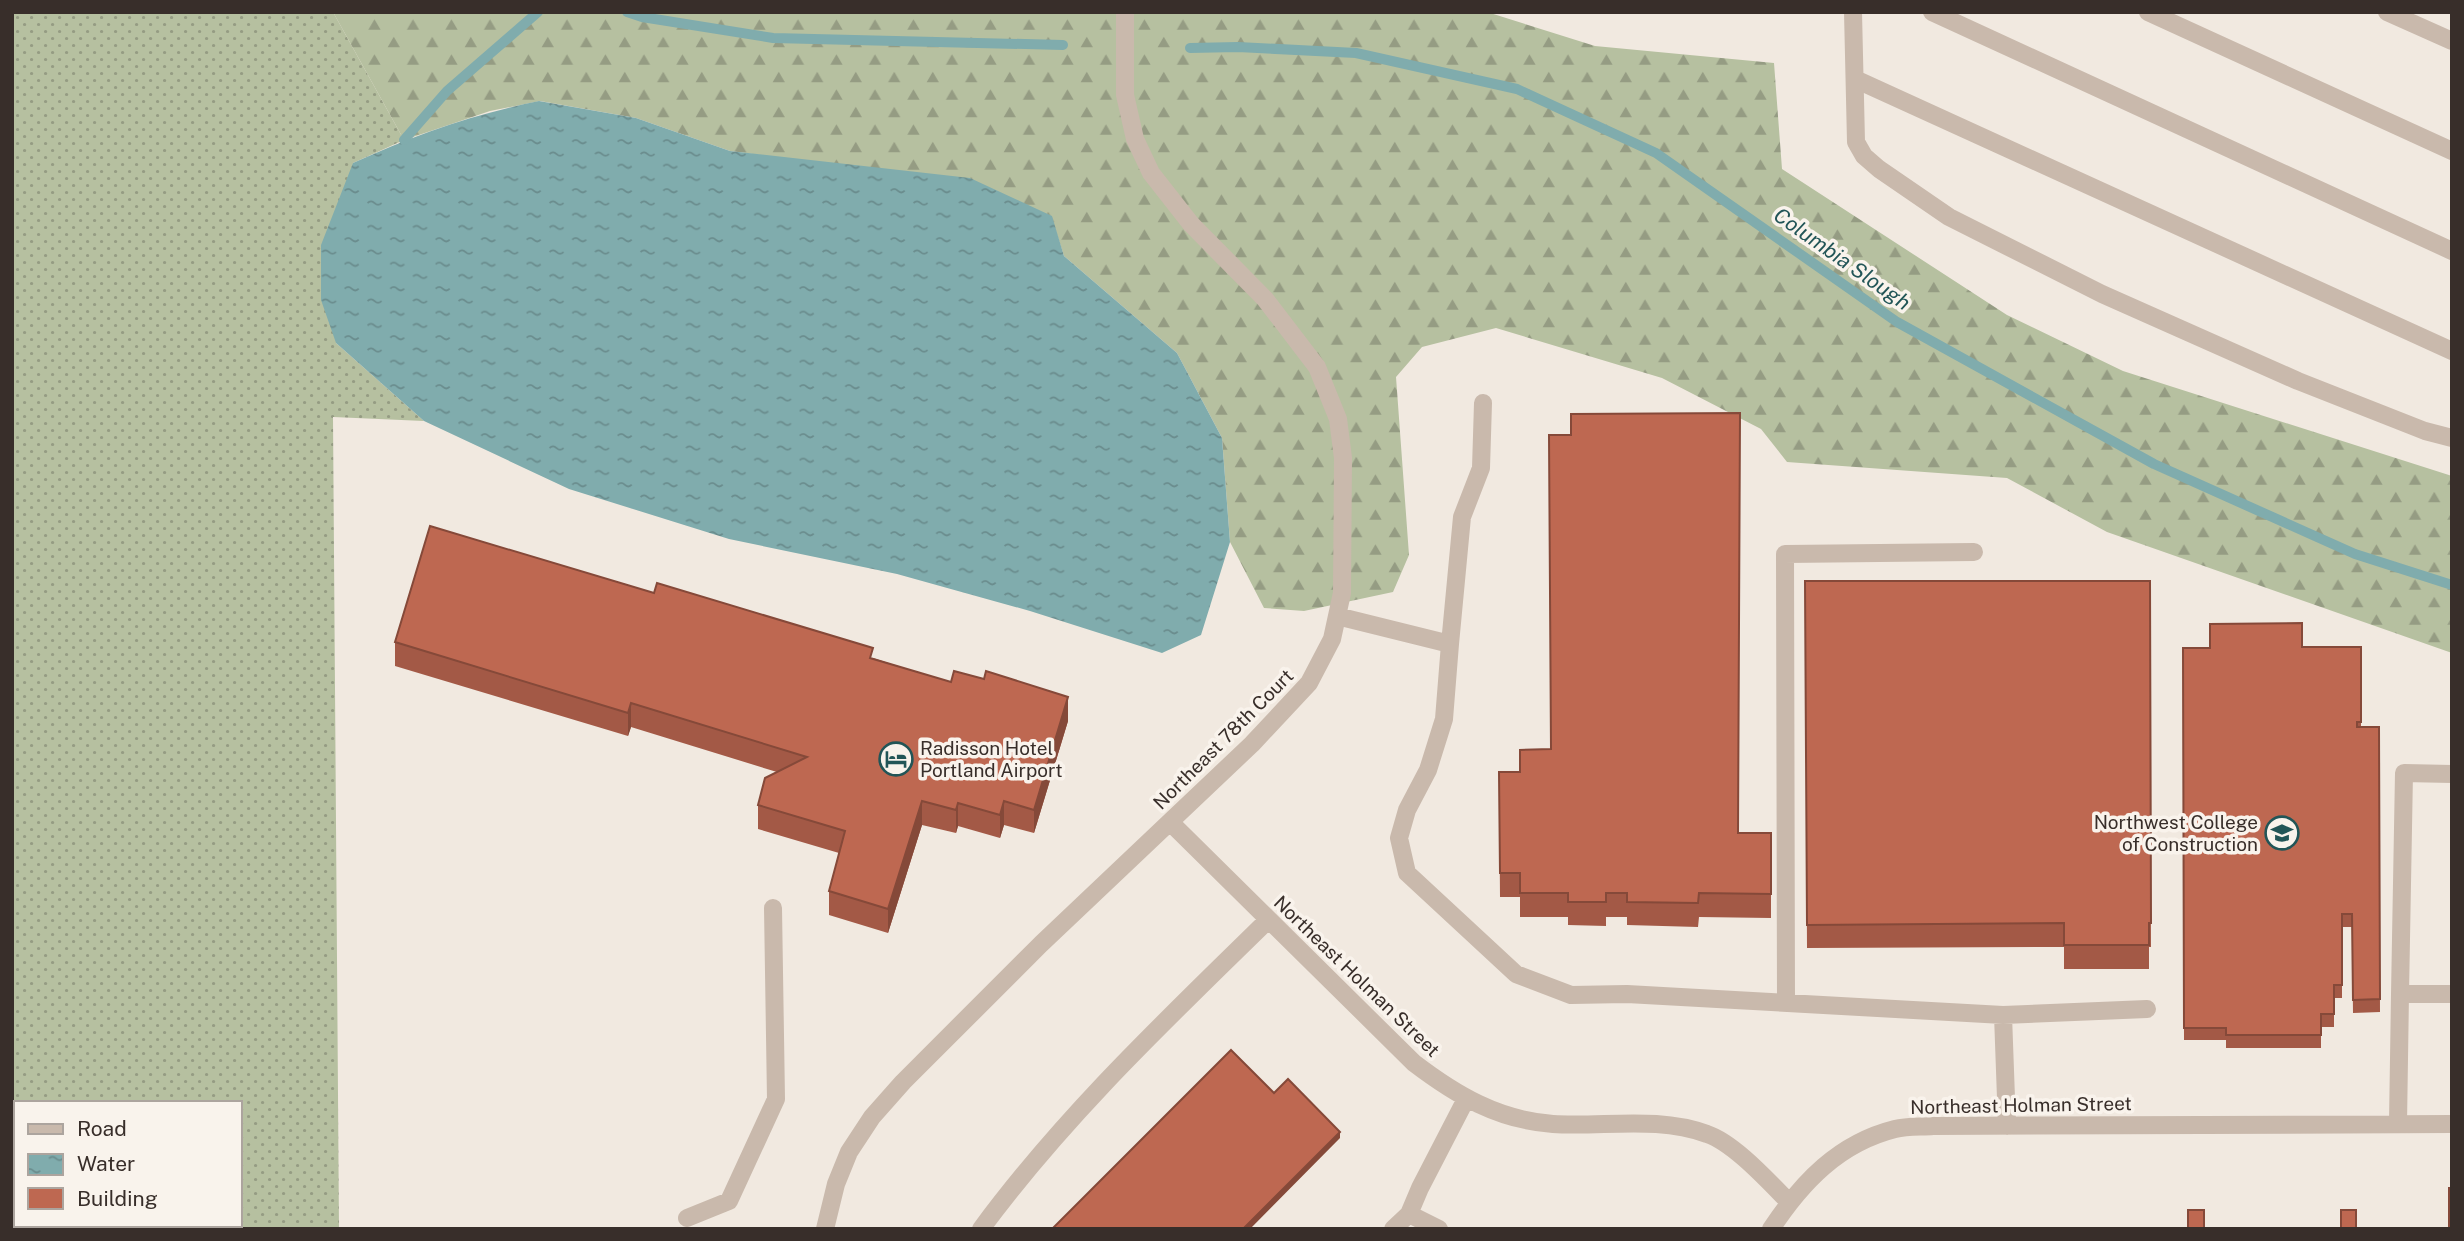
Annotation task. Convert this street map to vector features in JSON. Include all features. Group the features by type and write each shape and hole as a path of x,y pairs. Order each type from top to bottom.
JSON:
{"street":[{"name":"Northeast 78th Court","path":"825,1229 836,1184 849,1153 872,1117 903,1082 1041,944 1252,744 1309,683 1332,639 1342,593 1343,458 1338,419 1317,366 1265,299 1191,224 1151,173 1135,139 1125,95 1125,12"},
{"path":"1853,12 1856,142 1864,156 1879,169 1949,217 2102,294 2298,381 2425,431 2452,438"},
{"path":"1932,12 2452,251"},
{"path":"2148,12 2452,151"},
{"path":"2388,12 2452,41"},
{"path":"1854,79 2452,351"},
{"path":"1483,403 1481,468 1462,517 1444,719 1428,770 1407,810 1399,838 1407,873 1516,974 1572,995 1627,993 2003,1015 2147,1009"},
{"path":"1786,1002 1785,554 1974,552"},
{"path":"1337,616 1450,644"},
{"path":"2398,1124 2404,773 2452,774"},
{"name":"Northeast Holman Street","path":"1170,822 1414,1063 1448,1089 1510,1116 1552,1124 1674,1125 1710,1134 1749,1162 1789,1202 1837,1153 1897,1129 1933,1126 2452,1124"},
{"path":"687,1218 729,1201 776,1099 773,908"},
{"path":"981,1229 1008,1193 1118,1067 1268,920"},
{"path":"2400,993 2452,994"},
{"path":"2003,1015 2007,1126"},
{"path":"1393,1229 1409,1214 1466,1099"},
{"path":"1772,1229 1789,1202"},
{"path":"1409,1214 1439,1229"}],"green space":[{"path":"12,12 333,12 404,140 353,163 336,343 424,421 333,417 339,1229 12,1229"},
{"path":"333,12 1487,12 1595,46 1774,63 1782,169 2007,315 2123,371 2452,476 2452,653 2107,532 2007,478 1787,462 1761,429 1662,378 1496,328 1422,347 1396,377 1409,555 1393,592 1304,611 1264,608 1230,542 1222,438 1177,353 1064,256 1051,216 811,162 730,151 636,118 540,101 490,111 404,140"}],"water":[{"path":"539,101 636,118 730,151 970,178 1052,216 1064,256 1177,353 1222,438 1230,542 1201,635 1162,653 1030,611 897,574 729,539 569,489 424,421 336,343 321,300 321,245 353,163 444,126"}],"building":[{"path":"1740,413 1738,833 1771,833 1771,894 1699,893 1698,903 1627,902 1627,893 1606,893 1606,902 1568,902 1568,893 1520,893 1520,873 1500,873 1499,772 1520,772 1520,750 1551,749 1549,435 1571,435 1571,414"},
{"name":"Radisson Hotel Portland Airport","path":"430,526 654,593 657,583 873,648 870,658 951,682 954,671 984,679 986,671 1068,697 1034,810 1004,801 1000,815 958,803 956,810 922,801 888,909 829,891 845,831 758,805 765,778 807,757 631,703 628,713 395,642"},
{"path":"1805,581 2150,581 2149,945 2064,945 2064,923 1807,925"},
{"name":"Northwest College of Construction","path":"2302,623 2302,647 2361,647 2361,722 2357,722 2357,727 2379,727 2380,999 2353,1000 2352,914 2342,914 2342,985 2334,985 2334,1014 2321,1014 2321,1035 2226,1035 2226,1028 2184,1028 2183,648 2210,648 2210,624"},
{"path":"1231,1050 1274,1093 1288,1079 1340,1132 1243,1229 1052,1229"},
{"path":"2449,1188 2452,1188 2452,1229 2449,1229"},
{"path":"2188,1210 2204,1210 2204,1229 2188,1229"},
{"path":"2341,1210 2356,1210 2356,1229 2341,1229"}],"waterway":[{"path":"404,140 447,91 538,12"},
{"name":"Columbia Slough","path":"627,12 642,17 773,38 1063,45"},
{"name":"Columbia Slough","path":"1190,48 1238,47 1356,53 1517,89 1656,153 1897,322 2154,464 2355,554 2452,585"}],"place":[{"name":"Radisson Hotel Portland Airport","path":"896,759"},
{"name":"Northwest College of Construction","path":"2282,833"}]}
